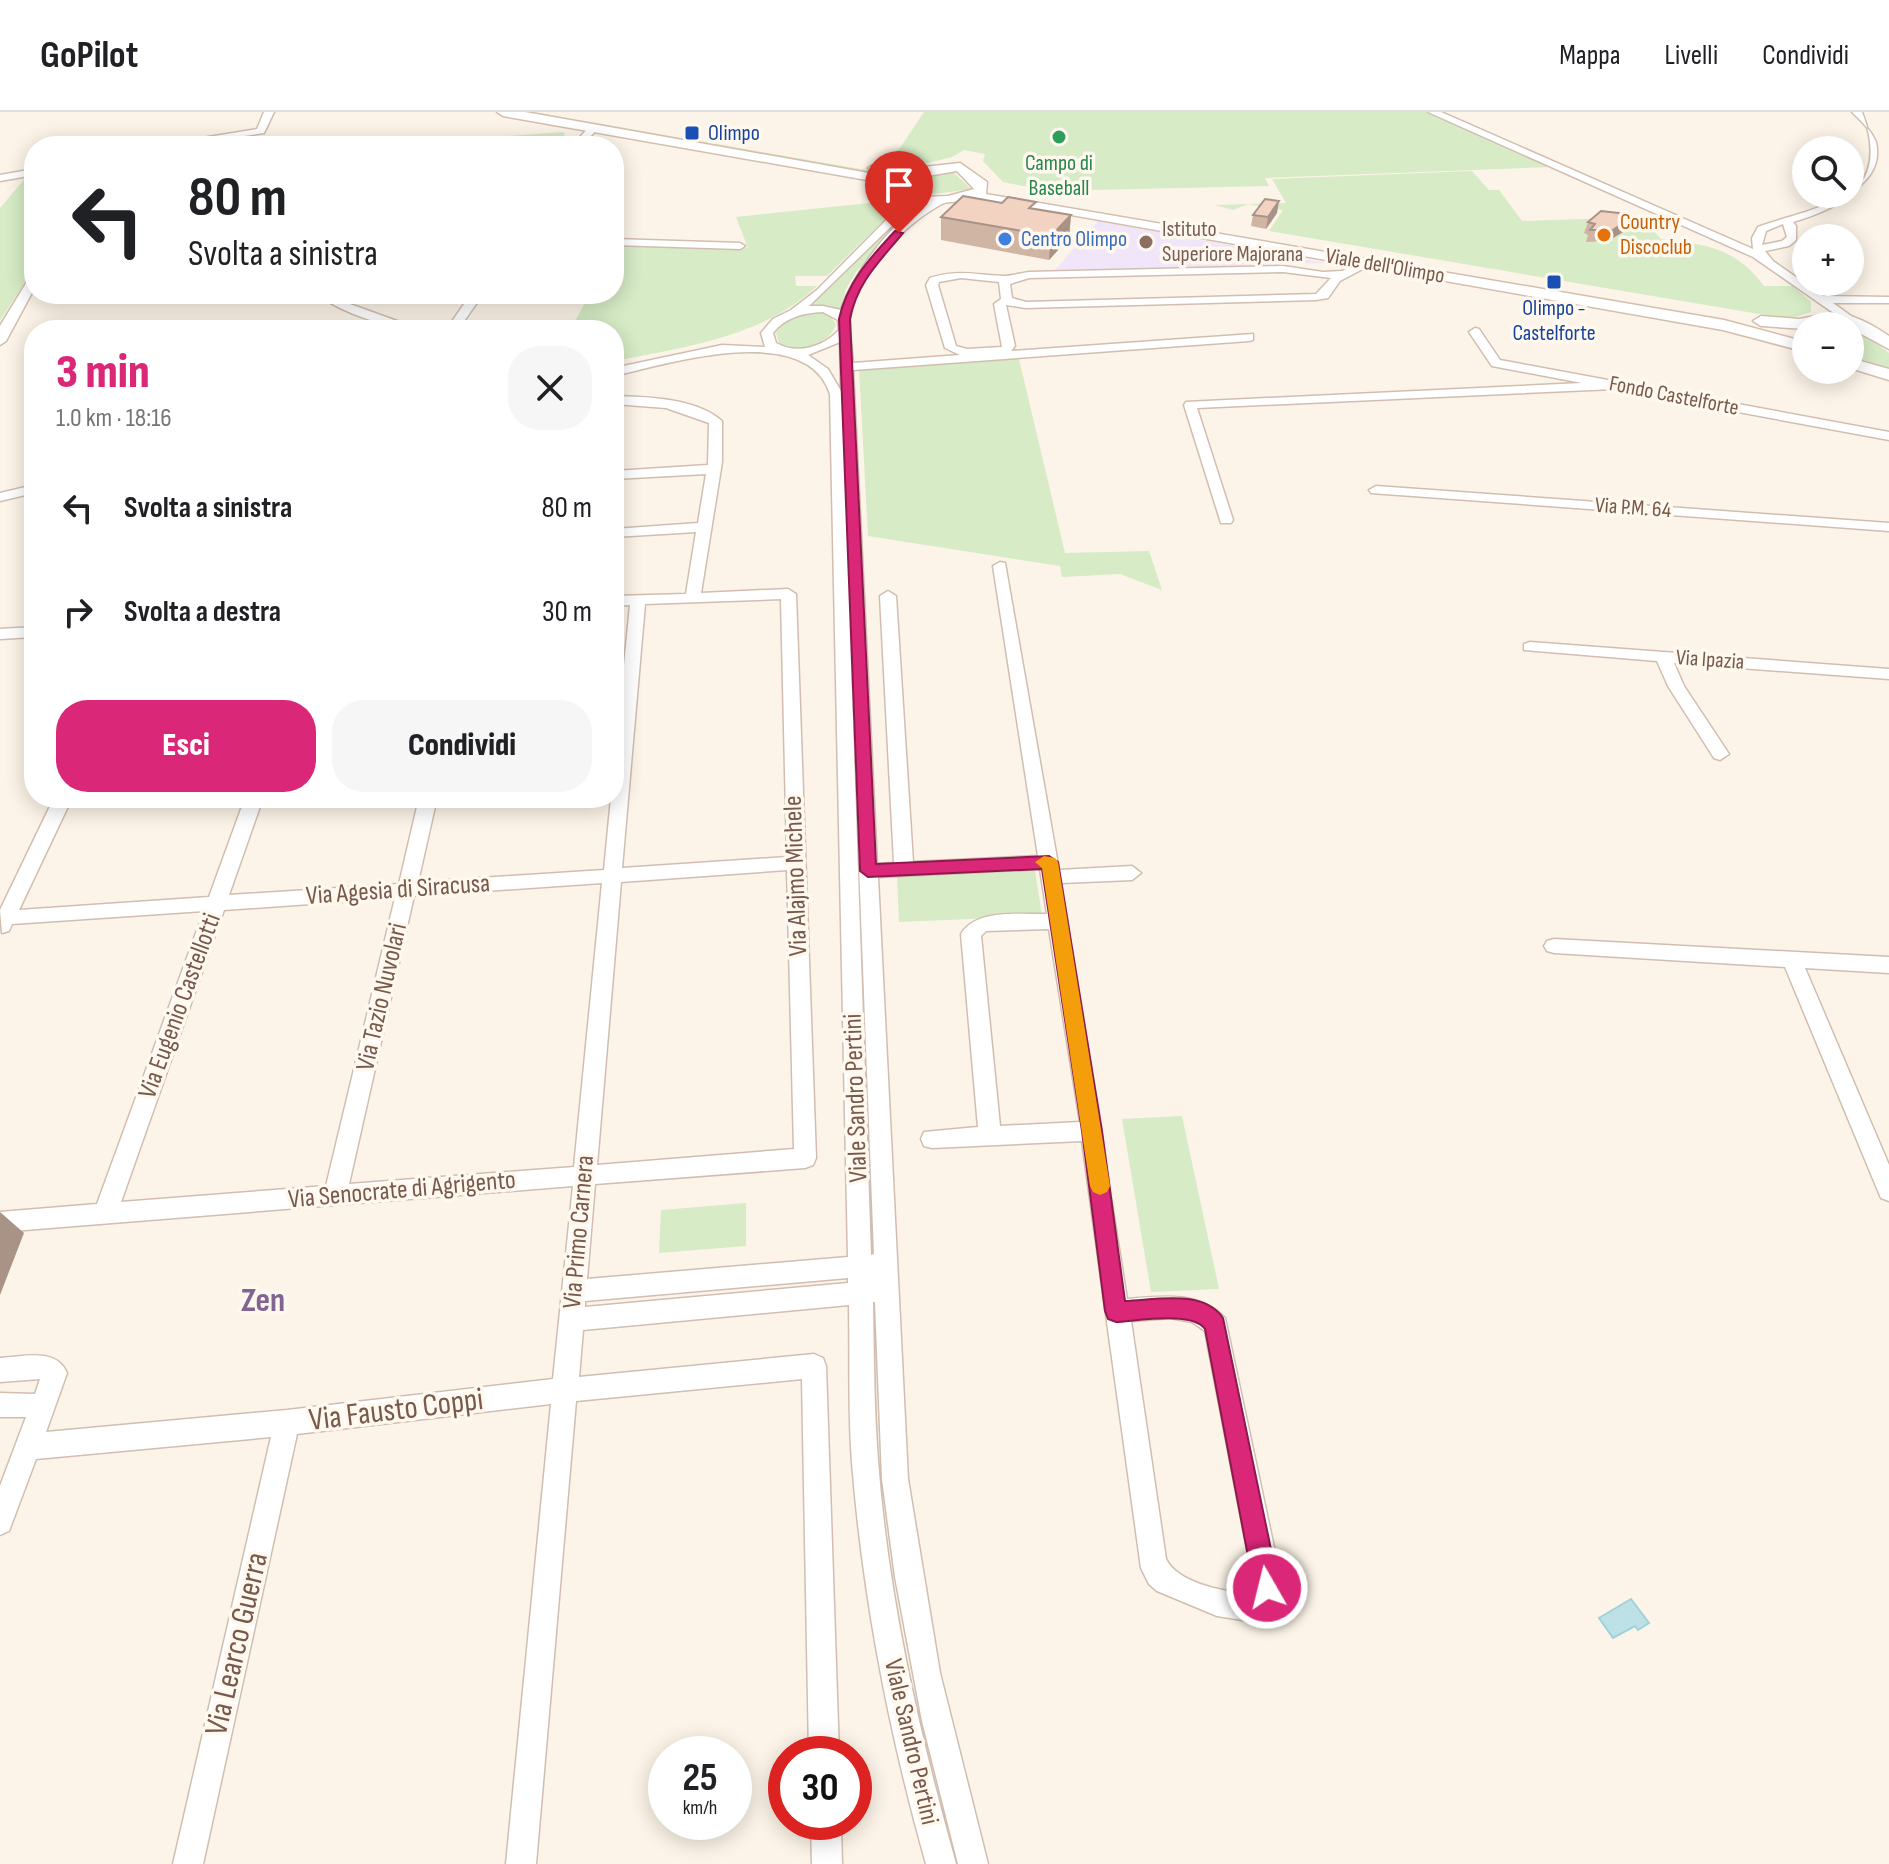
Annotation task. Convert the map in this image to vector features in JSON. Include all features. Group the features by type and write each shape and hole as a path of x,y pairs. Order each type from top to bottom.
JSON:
{"street":[{"path":"227,136 261,131 269,112"},
{"path":"503,112 881,178 905,189"},
{"path":"552,112 890,170 922,171"},
{"path":"1433,112 1771,263"},
{"path":"1838,312 1771,263 1758,249 1756,237 1762,229 1855,198 1877,179 1886,156 1881,140 1857,112"},
{"path":"1868,123 1889,133"},
{"path":"586,136 593,128"},
{"name":"Viale dell'Olimpo","path":"922,171 960,167 977,180 1010,191 1792,324"},
{"path":"624,363 746,334 791,314 821,292 904,208 910,200 896,180 898,177 922,171"},
{"path":"0,178 24,174"},
{"path":"1877,179 1889,179"},
{"path":"961,197 981,191 983,187 977,180"},
{"name":"Viale dell'Olimpo","path":"905,189 919,201 996,198 1724,325 1792,342"},
{"path":"624,370 722,349 783,351 827,345 845,325 855,284 869,264 924,208 944,199"},
{"path":"1758,249 1785,244 1792,238 1791,226 1785,220"},
{"path":"624,242 740,246"},
{"path":"1344,274 1323,275 1283,269 1029,275 1006,280 985,274 945,276 934,280 932,285 951,348 966,353 1005,350 1009,346 1000,304 1007,300 1026,305 1316,297 1324,296 1326,286 1344,274 1369,263"},
{"path":"1006,280 1007,300"},
{"path":"1852,296 1857,300"},
{"path":"0,341 24,297"},
{"path":"1818,299 1824,312"},
{"path":"1818,299 1889,300"},
{"path":"341,304 387,320"},
{"path":"791,314 823,309 837,313 845,325"},
{"path":"772,324 767,341 783,351"},
{"name":"Viale Sandro Pertini","path":"845,325 868,871 873,1278 865,1459 872,1535 904,1722 941,1864"},
{"path":"1864,328 1889,344"},
{"name":"Fondo Castelforte","path":"1475,332 1496,363 1889,436"},
{"path":"848,367 1249,337"},
{"name":"Viale Sandro Pertini","path":"783,351 819,366 830,377 836,394 873,1278 906,1566 923,1666 947,1772 973,1864"},
{"path":"1864,368 1889,378"},
{"path":"1226,520 1190,405 1613,385"},
{"path":"624,401 668,404 716,421 714,469 693,596 624,601"},
{"path":"624,474 714,469"},
{"name":"Via P.M. 64","path":"1376,490 1889,527"},
{"path":"0,497 24,491"},
{"path":"0,504 24,499"},
{"path":"624,532 704,527"},
{"path":"1000,566 1092,1131 1116,1311 1155,1569 1172,1584 1231,1606 1249,1607 1264,1594 1267,1580 1216,1326 1209,1316 1189,1308 1116,1311"},
{"name":"Via Alajmo Michele","path":"693,596 788,594 805,1158"},
{"path":"888,596 904,869"},
{"name":"Via Primo Carnera","path":"624,748 638,600"},
{"path":"0,634 24,633"},
{"name":"Via Ipazia","path":"1530,647 1889,674"},
{"path":"1663,657 1676,686 1720,754"},
{"path":"2,922 58,808"},
{"name":"Via Eugenio Castellotti","path":"105,1214 250,808"},
{"name":"Via Tazio Nuvolari","path":"335,1196 426,808"},
{"name":"Via Primo Carnera","path":"521,1864 618,808"},
{"name":"Via Agesia di Siracusa","path":"2,922 217,902 796,863"},
{"path":"868,871 1132,873"},
{"path":"990,1137 971,934 986,924 1059,921"},
{"path":"1554,946 1889,965"},
{"path":"1792,960 1889,1191"},
{"path":"932,1139 1092,1131"},
{"name":"Via Senocrate di Agrigento","path":"0,1222 805,1158"},
{"path":"574,1291 873,1278"},
{"path":"572,1320 873,1278"},
{"name":"Via Fausto Coppi","path":"26,1447 287,1423 565,1390 814,1366 824,1736"},
{"path":"0,1370 47,1367 55,1373 0,1522"},
{"path":"0,1405 41,1407"},
{"name":"Via Learco Guerra","path":"188,1864 287,1423"},
{"path":"826,1840 827,1864"}],"shaded area":[{"name":"Istituto Superiore Majorana","path":"1098,221 1326,263 1055,270"}],"green space":[{"path":"521,112 533,112 889,174 885,175"},
{"path":"924,112 1425,112 1551,167 1265,178 1269,186 1048,191 1003,182 983,161 985,154 964,150 952,157 928,163 886,165 883,162 900,148"},
{"path":"564,132 565,136 510,136"},
{"path":"1472,171 1489,190 1499,190 1522,221 1641,217 1661,239 1718,250 1742,263 1764,286 1792,286 1792,296 1804,296 1811,302 1811,312 1792,312 1792,318 1771,316 1269,231 1283,210 1248,204 1286,203 1272,179"},
{"path":"953,172 971,189 927,195 910,178"},
{"path":"24,180 24,284 0,321 0,208"},
{"path":"897,200 896,208 827,276 795,276 796,286 817,286 796,303 747,328 695,345 624,359 624,320 576,320 584,304 624,304 624,244 748,248 736,217"},
{"path":"1248,204 1233,210 1215,205"},
{"path":"903,215 909,216 856,272 846,289 840,310 809,307"},
{"path":"821,313 829,315 836,324 833,331 820,342 794,348 779,343 776,333 790,320"},
{"path":"1864,334 1889,353 1889,371 1864,363"},
{"path":"1018,355 1065,553 1149,551 1162,590 1120,574 1062,577 1060,566 868,536 859,368"},
{"path":"1035,870 1042,916 899,922 897,875"},
{"path":"1182,1116 1219,1289 1151,1292 1122,1119"},
{"path":"746,1203 746,1246 659,1253 661,1210"}],"water":[{"path":"1631,1599 1649,1623 1638,1630 1635,1626 1613,1638 1599,1618"}],"building":[{"path":"963,196 1002,203 1008,197 1036,202 1029,208 1071,215 1051,236 941,217"},
{"path":"1265,199 1279,201 1268,217 1253,215"},
{"path":"1601,211 1627,214 1627,220 1613,230 1590,230 1595,224 1588,222"}],"slow traffic":[{"path":"1044,862 1049,862 1100,1186"}],"place":[{"name":"Olimpo","path":"692,133"},
{"name":"Campo di Baseball","path":"1059,137"},
{"name":"Country Discoclub","path":"1604,235"},
{"name":"Centro Olimpo","path":"1005,239"},
{"name":"Istituto Superiore Majorana","path":"1146,242"},
{"name":"Olimpo - Castelforte","path":"1554,282"}],"district":[{"name":"Zen","path":"263,1300"}],"route":[{"path":"899,233 861,274 844,319 868,871 1049,862 1092,1131 1116,1311 1189,1308 1209,1316 1216,1326 1267,1588"}]}
